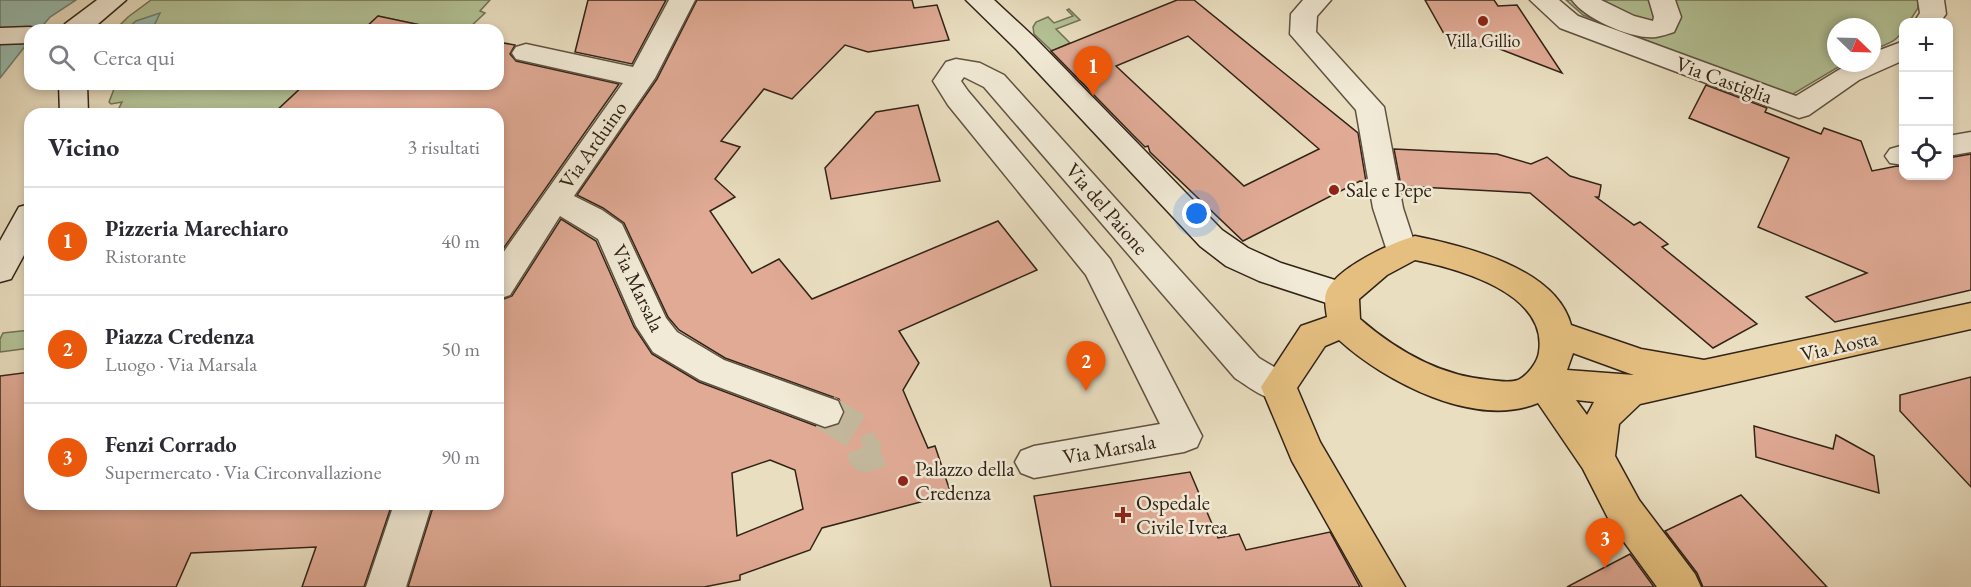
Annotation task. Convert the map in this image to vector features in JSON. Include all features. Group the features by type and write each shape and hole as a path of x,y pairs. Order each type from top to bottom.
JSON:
{"main road":[{"path":"1343,309 1384,358 1421,376 1459,389 1489,395 1519,396 1543,381 1556,359 1558,334 1549,311 1536,295 1514,281 1443,253 1415,248 1401,251 1370,270 1343,309 1313,336 1279,387 1305,450 1385,587"},
{"name":"Via Aosta","path":"1543,381 1632,390 1662,386 1707,373 1971,316"},
{"name":"Via Aosta","path":"1558,334 1640,363 1707,373"},
{"path":"1543,381 1596,458 1625,512 1681,587"},
{"path":"1596,458 1598,427 1611,405 1632,390"}],"street":[{"path":"82,24 113,0"},
{"name":"Via Arduino","path":"504,277 554,201 641,78 681,0"},
{"path":"979,0 1025,43 1211,238 1237,257 1343,309"},
{"path":"1318,0 1304,14 1303,34 1370,107 1388,208 1401,251"},
{"name":"Via Castiglia","path":"1543,0 1569,22 1799,108 1849,74 1899,51"},
{"name":"Via Castiglia","path":"1585,0 1594,9 1614,20 1656,30 1663,28 1667,21 1667,10 1662,0"},
{"path":"1930,18 1933,14 1931,0"},
{"path":"0,36 24,35"},
{"path":"526,53 641,78"},
{"name":"Via del Paione","path":"1184,435 1099,268 958,98 947,81 956,69 970,69 994,81 1247,368 1279,387"},
{"path":"73,90 74,108"},
{"path":"1953,145 1971,142"},
{"name":"Via Marsala","path":"554,201 572,207 611,232 652,326 671,347 712,370 825,412"},
{"path":"0,270 24,226"},
{"name":"Via Marsala","path":"1034,462 1184,435"},
{"path":"386,587 411,510"}],"shaded area":[{"path":"0,0 76,0 50,17 44,24 24,24 24,48 0,78"},
{"path":"151,0 490,0 480,11 485,13 473,24 416,24 378,16 369,24 121,24"},
{"path":"1566,0 1918,0 1918,8 1912,18 1899,18 1899,36 1881,47 1881,18 1827,18 1827,72 1830,72 1788,97 1583,15"},
{"path":"1069,9 1080,20 1056,29 1070,43 1052,51 1034,34 1033,27 1036,22 1048,17 1054,23 1073,16 1067,10"},
{"path":"160,13 155,24 133,24"},
{"path":"114,90 299,90 279,108 119,108 122,102 111,104 109,102"},
{"path":"24,331 24,349 0,352 0,339 3,333"}],"building":[{"path":"588,0 666,0 632,64 575,52"},
{"path":"697,0 912,0 914,8 937,5 949,40 868,52 845,45 792,99 764,89 721,141 740,147 715,179 735,197 710,211 752,273 779,259 812,299 998,221 1037,270 899,331 919,363 903,390 928,448 935,446 951,494 822,528 810,550 740,575 740,580 704,587 408,587 432,510 504,510 504,299 512,296 561,219 596,241 634,327 652,354 699,382 824,429 840,424 845,411 839,399 725,358 679,330 668,317 624,223 603,208 577,195 657,79","holes":["770,460 795,470 803,509 737,536 732,473"]},
{"path":"1177,0 1194,0 1358,133 1366,182 1360,181 1243,241 1150,152 1148,146 1145,147 1051,51","holes":["1188,36 1319,149 1244,186 1116,66"]},
{"name":"Villa Gillio","path":"1425,0 1494,0 1498,6 1517,5 1562,73 1492,46 1452,48"},
{"path":"378,16 416,24 369,24"},
{"path":"504,43 515,45 510,54 516,61 619,84 504,247 504,108 279,108 299,90 504,90"},
{"path":"1706,85 1767,108 1765,112 1821,134 1824,128 1861,141 1872,171 1899,166 1899,180 1953,180 1953,157 1971,154 1971,290 1835,322 1806,297 1867,273 1758,227 1789,158 1689,118"},
{"path":"918,105 940,181 831,199 825,168 876,112"},
{"path":"1394,149 1497,154 1531,164 1547,157 1570,176 1601,185 1599,197 1596,197 1634,225 1640,222 1668,244 1662,247 1757,324 1713,348 1530,193 1401,186"},
{"path":"24,373 24,510 390,510 364,587 302,587 316,547 191,553 176,587 0,587 0,376"},
{"path":"1971,377 1971,487 1900,411 1900,395"},
{"path":"1754,426 1833,449 1836,435 1874,456 1879,493 1756,457"},
{"name":"Ospedale Civile Ivrea","path":"1190,472 1218,538 1239,534 1246,550 1330,532 1360,587 1051,587 1034,496"},
{"path":"1741,495 1827,587 1703,587 1697,573 1665,531"},
{"path":"1630,554 1654,587 1567,587"}],"tunnel":[{"path":"825,412 856,431 866,454 880,449"}],"place":[{"name":"Villa Gillio","path":"1483,21"},
{"name":"Pizzeria Marechiaro","path":"1093,96"},
{"name":"Sale e Pepe","path":"1334,190"},
{"name":"Piazza Credenza","path":"1086,391"},
{"name":"Palazzo della Credenza","path":"903,481"},
{"name":"Ospedale Civile Ivrea","path":"1123,515"},
{"name":"Fenzi Corrado","path":"1605,568"}]}
